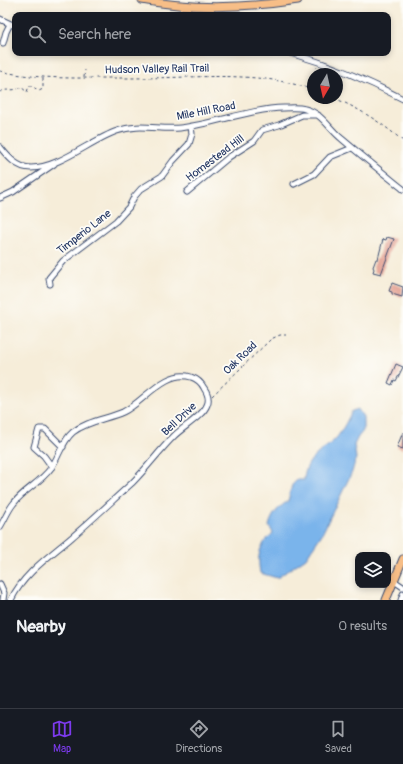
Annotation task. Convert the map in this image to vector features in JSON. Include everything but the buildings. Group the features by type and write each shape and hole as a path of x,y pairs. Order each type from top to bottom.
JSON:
{"highway":[{"path":"142,0 176,5 217,7 251,6 298,0"},
{"path":"386,600 403,559"}],"street":[{"path":"0,20 12,25"},
{"path":"3,43 6,32 12,26"},
{"path":"300,56 354,75 403,99"},
{"name":"Mile Hill Road","path":"0,147 13,161 28,168 40,167 62,159 106,136 123,129 142,126 178,128 276,108 304,109 313,111 319,115 340,138 403,189"},
{"name":"Homestead Hill","path":"188,192 229,157 254,141 262,130 279,125 302,114 319,115"},
{"name":"Timperio Lane","path":"50,284 49,278 63,261 116,221 129,207 134,197 141,189 162,176 173,161 189,144 192,134 191,126"},
{"path":"294,184 314,174 330,157 352,148"},
{"path":"0,198 62,159"},
{"name":"Bell Drive","path":"0,527 14,504 47,473 72,433 79,428 123,412 132,407 161,383 172,379 181,376 188,376 195,379 203,386 209,399 203,412 173,437 133,481 71,538 42,562 21,584 11,600"},
{"path":"52,467 44,456 34,447 39,429 45,429 63,447"},
{"path":"394,581 403,587"},
{"path":"0,584 4,593 3,600"},
{"path":"401,600 403,594"}],"path":[{"path":"316,68 319,62"},
{"path":"84,78 85,70"},
{"name":"Hudson Valley Rail Trail","path":"0,71 16,74 84,78 237,77 273,80 307,87"},
{"path":"0,92 4,90 17,90 21,87 27,92 29,86 32,86 39,91 43,89 43,76"},
{"path":"343,102 378,121 403,141"},
{"name":"Oak Road","path":"209,399 271,339 280,335 286,335"}],"water":[{"path":"358,409 363,417 363,431 354,445 356,458 352,472 322,534 306,558 277,578 260,573 259,555 262,546 273,533 269,526 274,515 278,509 288,501 292,485 297,480 304,480 308,465 316,455 338,436 352,411"}]}
